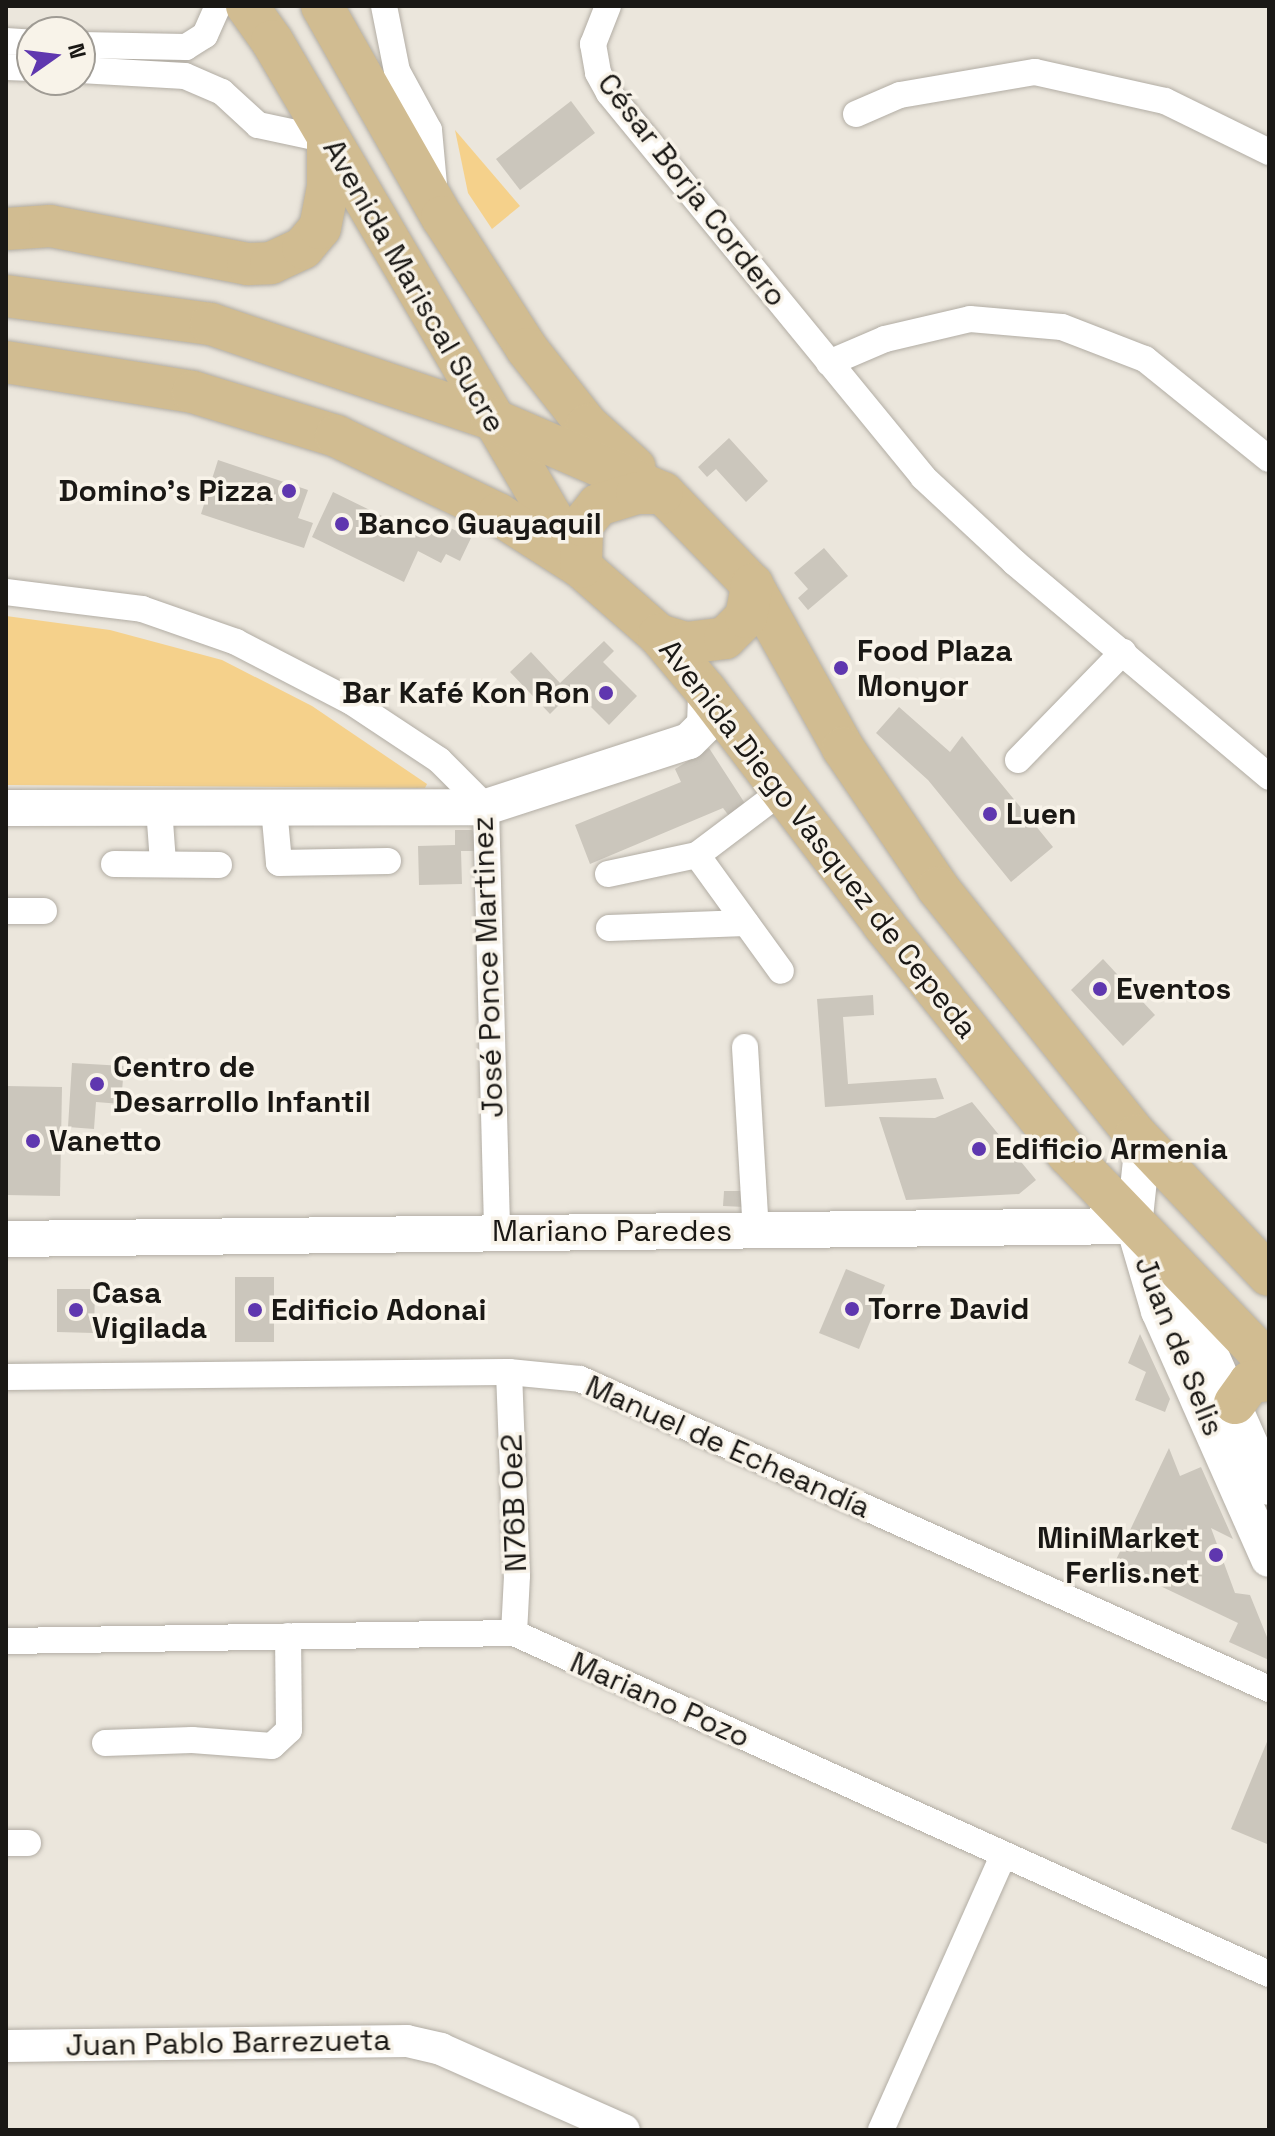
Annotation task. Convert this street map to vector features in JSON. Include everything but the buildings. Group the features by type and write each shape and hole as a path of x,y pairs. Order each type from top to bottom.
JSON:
{"main road":[{"name":"Avenida Mariscal Sucre","path":"247,6 581,567"},
{"name":"Avenida Mariscal Sucre","path":"322,6 434,203 535,360 587,425 663,493"},
{"path":"6,229 50,226 248,264 271,263 303,248 320,228 328,187 328,140"},
{"path":"6,296 211,324 492,419 663,493 752,585 843,748 938,888 1143,1142 1269,1275"},
{"name":"Avenida Diego Vasquez de Cepeda","path":"6,362 193,392 336,436 498,514 581,567 659,635 706,691 1068,1154 1269,1363"},
{"path":"581,567 582,525 598,505 637,493 663,493"},
{"path":"659,635 686,643 725,638 746,617 752,585"},
{"path":"6,808 486,807 689,741 705,725 706,691"},
{"path":"1134,1226 1143,1142"},
{"name":"Mariano Paredes","path":"6,1239 1134,1226"},
{"name":"Juan de Selis","path":"1134,1226 1187,1301 1235,1403 1269,1487"},
{"name":"Juan de Selis","path":"1134,1226 1159,1311 1268,1556"},
{"path":"1235,1403 1250,1382 1269,1380"}],"street":[{"path":"96,57 186,47 205,35 218,6"},
{"path":"384,6 397,71 429,130 434,203"},
{"name":"César Borja Cordero","path":"608,6 593,44 598,73 609,93 923,477 1269,777"},
{"path":"96,59 198,79 222,92 258,125 328,140"},
{"path":"856,114 900,95 1035,72 1165,101 1269,152"},
{"path":"829,363 885,339 970,319 1062,327 1145,359 1269,459"},
{"name":"José Ponce Martinez","path":"6,592 142,609 236,642 331,690 427,751 486,807 497,1232"},
{"path":"1018,760 1123,652"},
{"path":"608,874 697,855 782,791"},
{"path":"159,808 163,862"},
{"path":"274,808 279,863 388,861"},
{"path":"697,855 781,971"},
{"path":"114,864 163,862 219,865"},
{"path":"6,911 44,911"},
{"path":"609,928 746,923"},
{"path":"745,1047 756,1230"},
{"name":"Manuel de Echeandía","path":"6,1377 509,1372 580,1379 1269,1689"},
{"name":"N76B Oe2","path":"509,1372 517,1576 514,1633"},
{"name":"Mariano Pozo","path":"6,1641 514,1633 1269,1974"},
{"path":"105,1743 192,1740 272,1746 289,1730 288,1636"},
{"path":"881,2130 1003,1856"},
{"name":"Juan Pablo Barrezueta","path":"6,2046 407,2041 441,2049 624,2130"}],"shaded area":[{"path":"455,130 520,206 492,229 468,193"},
{"path":"6,616 110,630 222,660 312,706 427,784 425,788 6,785"}],"place":[{"name":"Domino's Pizza","path":"289,491"},
{"name":"Banco Guayaquil","path":"342,524"},
{"name":"Food Plaza Monyor","path":"841,668"},
{"name":"Bar Kafé Kon Ron","path":"606,693"},
{"name":"Luen","path":"990,814"},
{"name":"Eventos","path":"1100,989"},
{"name":"Centro de Desarrollo Infantil","path":"97,1084"},
{"name":"Vanetto","path":"33,1141"},
{"name":"Edificio Armenia","path":"979,1149"},
{"name":"Torre David","path":"852,1309"},
{"name":"Casa Vigilada","path":"76,1310"},
{"name":"Edificio Adonai","path":"255,1310"},
{"name":"MiniMarket Ferlis.net","path":"1216,1555"}]}
